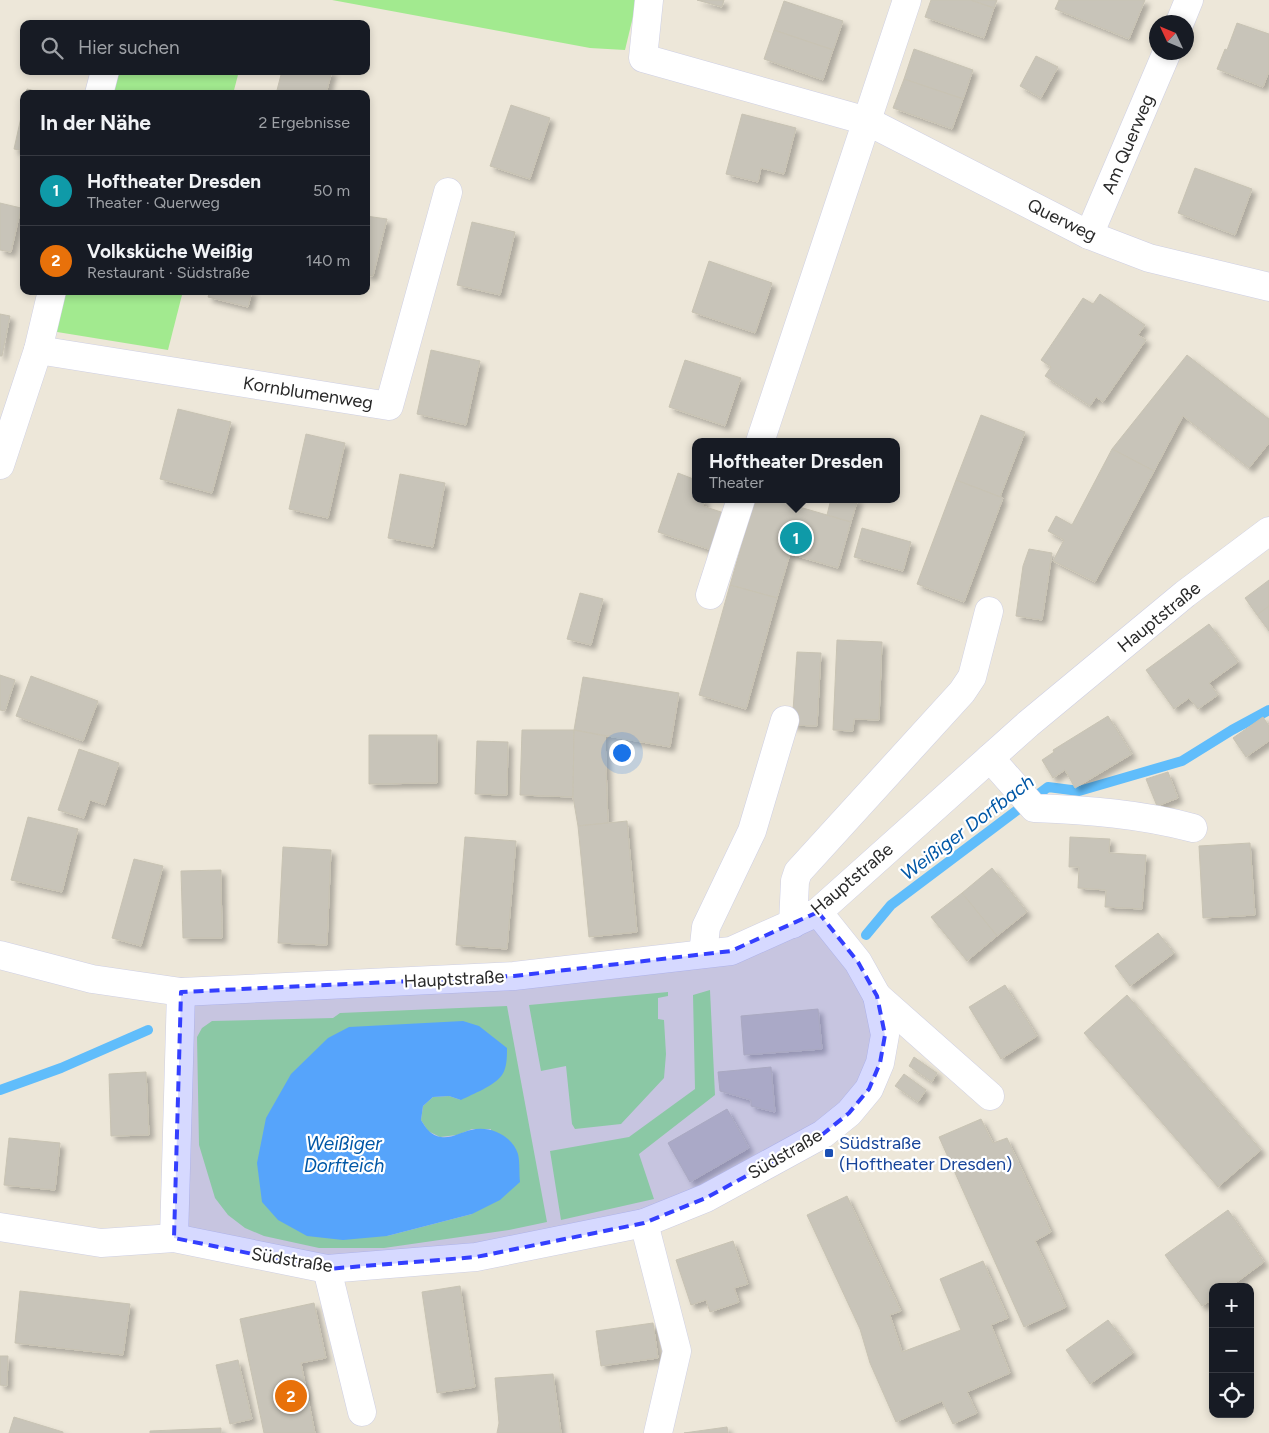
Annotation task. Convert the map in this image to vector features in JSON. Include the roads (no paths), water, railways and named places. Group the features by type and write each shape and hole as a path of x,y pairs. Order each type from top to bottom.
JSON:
{"street":[{"name":"Querweg","path":"649,0 643,58 867,121 1089,235 1149,258 1269,286"},
{"path":"761,438 907,0"},
{"path":"1183,15 1190,0"},
{"name":"Am Querweg","path":"1089,235 1164,60"},
{"path":"100,90 104,75"},
{"name":"Kornblumenweg","path":"38,350 389,406 448,192"},
{"path":"0,464 38,350 51,295"},
{"path":"710,595 740,503"},
{"name":"Hauptstraße","path":"0,955 92,979 181,992 514,976 731,951 818,912 1028,724 1185,594 1269,531"},
{"path":"793,924 795,881 798,872 962,692 972,676 989,611"},
{"path":"703,954 706,927 752,832 785,720"},
{"path":"990,758 1028,802 1168,821 1193,828"},
{"name":"Südstraße","path":"0,1227 101,1243 174,1238 327,1269 476,1258 644,1223 706,1198 823,1134 849,1114 869,1089 880,1063 885,1035 877,996 858,962 818,912"},
{"path":"174,1238 181,992"},
{"path":"877,996 990,1096"},
{"path":"644,1223 677,1351 658,1433"},
{"path":"327,1269 362,1412"}],"water":[{"name":"Weißiger Dorfteich","path":"463,1021 479,1026 507,1048 504,1072 489,1086 461,1100 449,1096 433,1097 423,1106 421,1120 429,1131 437,1136 448,1137 478,1129 492,1130 499,1133 511,1142 518,1154 520,1182 500,1200 472,1214 387,1236 343,1240 307,1236 278,1220 262,1202 257,1163 266,1118 291,1074 328,1038 349,1027"}],"waterway":[{"name":"Weißiger Dorfbach","path":"866,935 891,905 1048,787 1079,791 1182,761 1269,710"},
{"name":"Weißiger Dorfbach","path":"0,1090 61,1068 148,1030"}],"place":[{"name":"Hoftheater Dresden","path":"796,538"},
{"name":"Südstraße (Hoftheater Dresden)","path":"829,1153"},
{"name":"Volksküche Weißig","path":"291,1396"}]}
